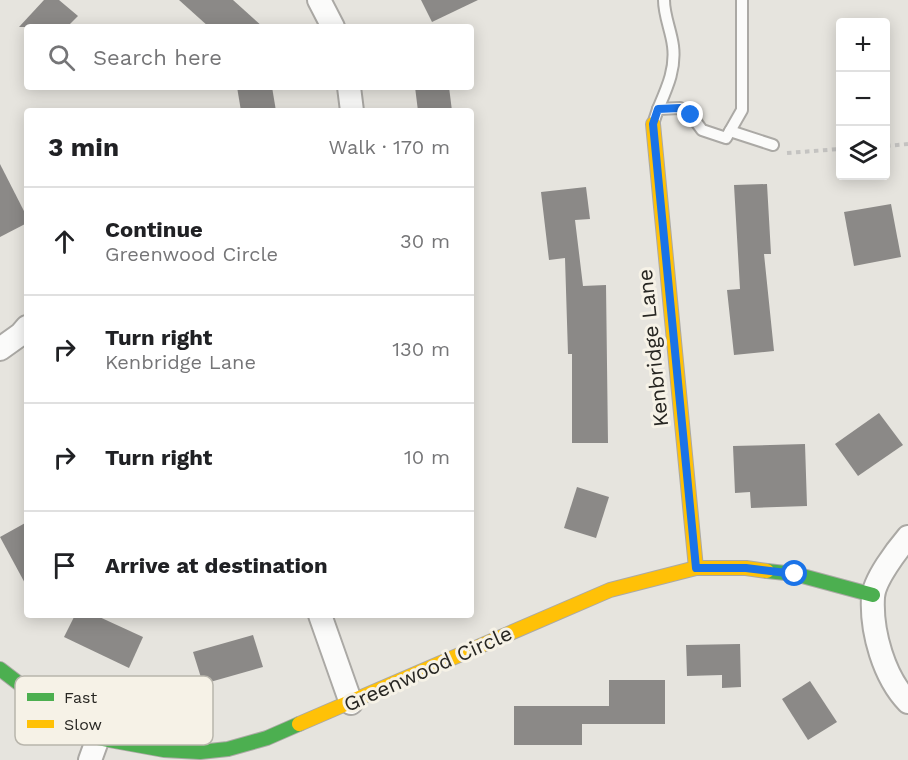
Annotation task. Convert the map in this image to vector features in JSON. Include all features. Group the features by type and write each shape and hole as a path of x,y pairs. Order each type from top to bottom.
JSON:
{"street":[{"path":"320,0 332,24"},
{"path":"349,90 352,108"},
{"name":"Kenbridge Lane","path":"653,124 696,568"},
{"path":"0,349 24,330"},
{"path":"908,537 887,564 873,596 880,656 890,677 908,702"},
{"name":"Greenwood Circle","path":"136,745 164,750 200,752 228,749 267,738 351,704 610,590 696,568 746,568 795,574 873,596"},
{"path":"321,618 351,704"},
{"name":"Greenwood Circle","path":"0,669 15,680"},
{"path":"90,760 95,745"}],"lane":[{"path":"653,124 670,83 673,64 673,46 664,10 664,0"},
{"path":"658,109 680,108 691,115 702,130 726,138 742,110 742,0"},
{"path":"730,132 773,145"}],"path":[{"path":"890,146 908,144"},
{"path":"783,153 836,149"}],"building":[{"path":"44,0 59,0 78,16 70,24 24,24 24,27 19,27"},
{"path":"179,0 233,0 260,24 206,24"},
{"path":"421,0 478,0 432,22"},
{"path":"238,90 272,90 276,108 240,108"},
{"path":"415,90 449,90 452,108 418,108"},
{"path":"0,164 24,211 24,225 0,237"},
{"path":"767,184 771,254 764,254 774,351 734,355 727,290 740,289 734,185"},
{"path":"586,187 590,219 575,220 583,286 606,285 608,443 572,443 572,354 568,354 565,258 549,260 541,192"},
{"path":"891,204 901,257 854,266 844,212"},
{"path":"879,413 903,445 858,476 835,444"},
{"path":"805,444 807,506 751,508 750,492 735,493 733,446"},
{"path":"577,487 609,497 596,538 564,528"},
{"path":"24,524 24,581 0,537"},
{"path":"74,618 102,618 143,637 129,668 64,637"},
{"path":"253,635 263,667 213,681 213,676 200,676 193,652"},
{"path":"740,644 741,687 722,688 722,675 687,676 686,645"},
{"path":"609,680 665,680 665,724 582,724 582,745 514,745 514,706 609,706"},
{"path":"810,681 837,722 808,740 782,699"}],"traffic: fast":[{"path":"767,571 795,574 873,595"},
{"path":"0,669 15,680"},
{"path":"136,745 164,750 200,752 228,749 267,738 299,724"}],"traffic: slow":[{"path":"653,124 696,568"},
{"path":"299,724 610,590 696,568 746,568 767,571"}],"route":[{"path":"691,115 680,108 658,109 653,124 696,568 746,568 795,574"}]}
